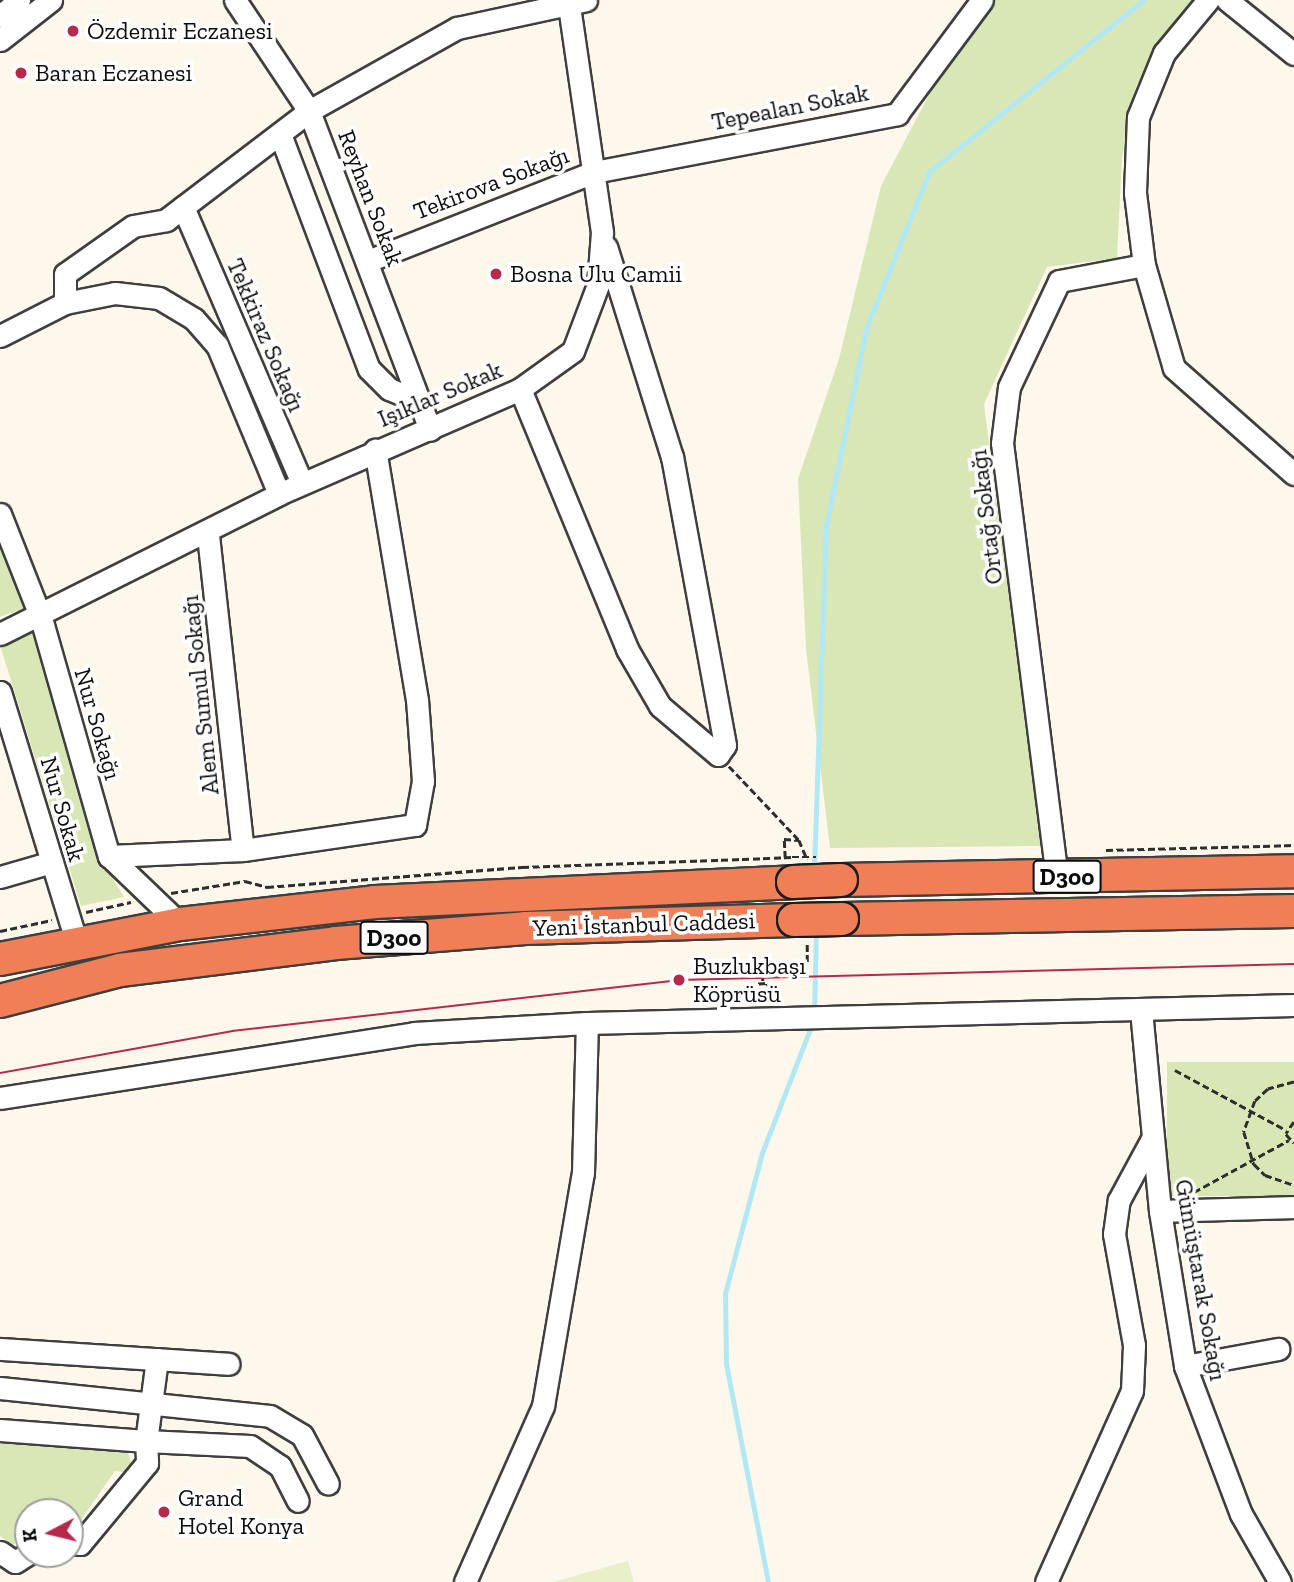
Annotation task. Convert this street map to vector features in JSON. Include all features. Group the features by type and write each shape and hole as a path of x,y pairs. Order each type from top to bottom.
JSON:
{"highway":[{"name":"Yeni İstanbul Caddesi","path":"0,959 76,941 180,924 375,902 795,867 841,880 1057,878 1294,871"},
{"name":"Yeni İstanbul Caddesi","path":"0,1001 120,970 349,942 526,928 801,928 842,919 1294,911"}],"street":[{"path":"0,16 19,0"},
{"path":"0,40 51,0"},
{"name":"Reyhan Sokak","path":"235,0 309,111 430,429"},
{"name":"Tepealan Sokak","path":"594,172 897,114 982,0"},
{"path":"1208,0 1164,53 1138,117 1135,193 1144,265 1174,369 1293,472"},
{"path":"1227,0 1294,54"},
{"path":"65,303 65,274 133,226 166,220 309,111 457,28 574,1"},
{"name":"Işıklar Sokak","path":"0,634 41,618 208,535 302,483 520,389 573,351 598,285 602,232 574,1"},
{"path":"280,134 369,369 389,389 419,401"},
{"name":"Tekirova Sokağı","path":"368,261 594,172"},
{"name":"Tekkiraz Sokağı","path":"183,207 302,483"},
{"path":"520,389 627,649 660,706 718,755 725,745 672,457 602,232"},
{"name":"Ortağ Sokağı","path":"1057,878 1002,443 1009,387 1059,281 1144,265"},
{"path":"0,336 65,303 126,294 159,298 194,318 217,345 279,494"},
{"path":"109,856 243,850 415,825 423,781 417,700 375,450"},
{"name":"Nur Sokağı","path":"0,514 41,618 109,856"},
{"name":"Alem Sumul Sokağı","path":"208,535 243,850"},
{"name":"Nur Sokak","path":"0,691 76,941"},
{"path":"109,856 180,924"},
{"path":"0,877 51,862"},
{"path":"0,1098 414,1033 587,1023 795,1020 1294,1005"},
{"name":"Gümüştarak Sokağı","path":"1141,1010 1160,1211 1185,1366 1241,1514 1280,1582"},
{"path":"465,1582 546,1392 583,1173 587,1023"},
{"path":"1046,1582 1132,1391 1134,1345 1114,1234 1124,1190 1152,1139"},
{"path":"1160,1211 1294,1207"},
{"path":"0,1349 229,1364"},
{"path":"1185,1366 1278,1349"},
{"path":"84,1539 147,1463 146,1441 157,1359"},
{"path":"0,1388 152,1400 270,1416 302,1435 328,1484"},
{"path":"0,1430 250,1446 280,1466 298,1501"}],"path":[{"path":"718,755 799,840"},
{"path":"795,867 784,839 799,840"},
{"path":"795,867 799,840"},
{"path":"746,964 807,962 801,928"},
{"path":"748,984 765,983 763,963"},
{"path":"1175,1070 1286,1130 1289,1140 1294,1143"},
{"path":"1294,1082 1268,1089 1250,1110 1244,1132 1251,1159 1265,1175 1294,1185"},
{"path":"1286,1130 1294,1122"},
{"path":"1160,1211 1289,1140"}],"green space":[{"path":"979,0 1193,0 1136,86 1122,157 1117,258 1047,267 984,404 1041,846 830,848 806,649 798,479 839,359 881,186"},
{"path":"0,546 24,608 0,617"},
{"path":"33,633 97,852 124,897 81,906 0,645"},
{"path":"1167,1062 1294,1062 1294,1196 1167,1196"},
{"path":"0,1438 127,1449 131,1462 127,1473 115,1471 84,1515 84,1498 14,1498 14,1544 0,1536"},
{"path":"628,1561 634,1582 553,1582"}],"waterway":[{"path":"814,868 826,526 866,329 929,172 1144,0"},
{"path":"814,1012 816,929"},
{"path":"768,1582 726,1364 725,1294 762,1153 812,1024"}],"tram line":[{"path":"0,1073 233,1031 679,980 1294,964"}],"place":[{"name":"Özdemir Eczanesi","path":"73,31"},
{"name":"Baran Eczanesi","path":"21,73"},
{"name":"Bosna Ulu Camii","path":"496,274"},
{"name":"Buzlukbaşı Köprüsü","path":"679,980"},
{"name":"Grand Hotel Konya","path":"164,1512"}]}
